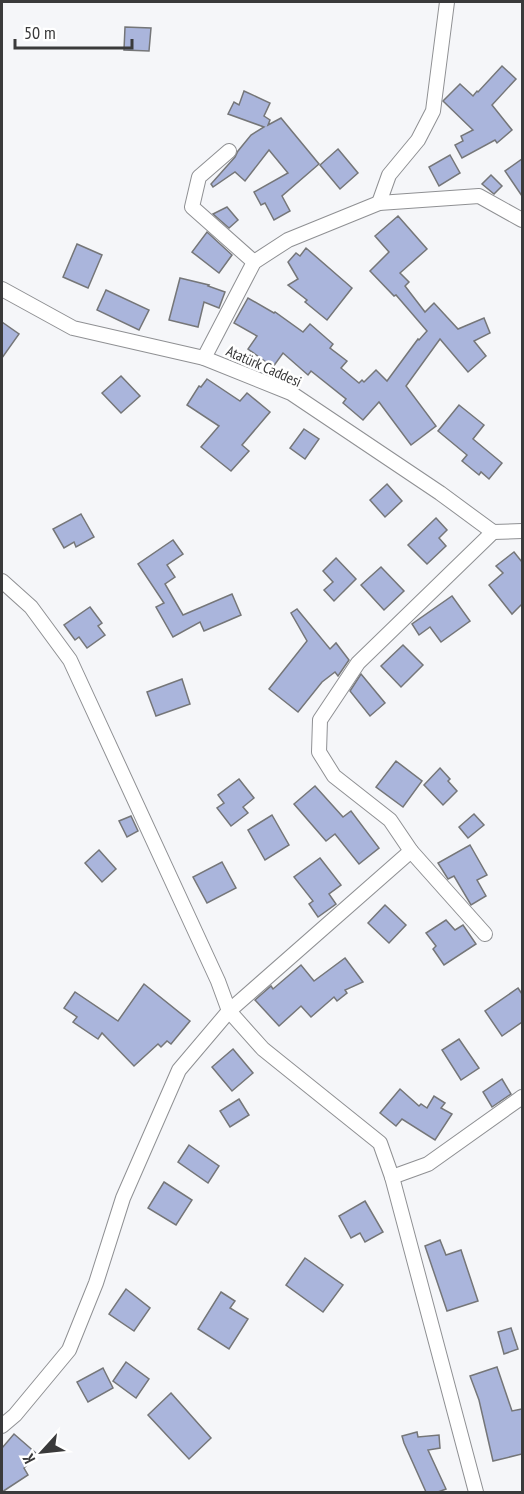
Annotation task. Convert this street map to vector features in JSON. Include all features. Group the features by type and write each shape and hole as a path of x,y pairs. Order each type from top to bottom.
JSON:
{"street":[{"path":"379,203 388,175 418,140 433,111 447,2"},
{"path":"229,151 199,177 192,207 254,262"},
{"path":"204,358 254,262 288,240 379,203 479,196 522,220"},
{"name":"Atatürk Caddesi","path":"2,289 73,328 204,358 291,393 440,493 493,532"},
{"path":"485,934 411,851 390,820 334,776 319,752 320,720 358,663 493,532 522,531"},
{"path":"2,581 32,607 70,660 213,970 229,1011 263,1049 380,1143 392,1177 476,1492"},
{"path":"2,1426 15,1414 69,1350 96,1283 123,1198 179,1070 229,1011 411,851"},
{"path":"392,1177 428,1164 522,1097"}],"building":[{"path":"125,27 151,28 149,51 124,50"},
{"path":"502,66 516,79 492,105 512,130 497,143 495,140 462,158 455,145 463,141 461,136 473,130 443,101 460,84 473,96"},
{"path":"244,91 270,103 264,116 270,120 268,125 281,118 319,164 282,196 290,211 274,220 265,203 261,205 254,192 288,173 269,150 245,181 235,172 213,187 211,184 251,135 264,127 228,114 234,102 239,105"},
{"path":"338,149 358,173 340,189 320,165"},
{"path":"450,155 460,173 439,186 429,167"},
{"path":"522,159 522,196 505,171"},
{"path":"491,175 502,186 494,194 482,184"},
{"path":"227,207 238,220 229,228 213,214"},
{"path":"398,216 427,249 400,273 409,282 405,286 425,312 434,303 458,329 484,318 490,333 474,341 486,356 468,372 440,339 406,386 436,426 411,445 379,402 363,420 343,403 346,399 311,371 308,375 283,353 273,367 248,349 257,336 234,323 248,298 275,312 303,332 310,324 333,344 330,348 347,361 341,368 359,383 362,380 364,382 376,370 387,381 418,339 427,331 396,295 394,296 370,271 389,252 375,236"},
{"path":"207,232 232,255 219,273 192,252"},
{"path":"77,244 102,255 88,288 63,277"},
{"path":"306,248 352,288 327,320 288,285 298,279 288,262 296,253 300,256"},
{"path":"180,278 209,285 225,292 219,308 204,302 198,327 169,320"},
{"path":"106,290 149,310 139,330 97,310"},
{"path":"2,322 19,334 2,358"},
{"path":"121,376 140,396 121,413 102,393"},
{"path":"207,379 240,401 247,393 270,412 242,445 249,451 231,471 201,447 219,426 187,405 199,386 201,387"},
{"path":"459,405 484,425 473,439 502,463 489,479 481,472 479,475 462,461 467,455 438,431"},
{"path":"304,429 319,439 305,459 290,448"},
{"path":"387,484 402,501 385,517 370,500"},
{"path":"81,514 94,537 76,547 74,542 64,548 53,529"},
{"path":"436,518 447,530 439,538 446,546 427,564 408,545"},
{"path":"173,540 183,554 167,565 175,577 165,584 183,615 232,594 241,615 204,631 200,622 173,637 156,607 164,603 138,564"},
{"path":"514,552 522,562 522,604 512,614 489,585 503,573 496,566"},
{"path":"336,558 356,579 334,601 324,590 333,582 323,571"},
{"path":"381,567 404,591 384,610 361,585"},
{"path":"452,596 470,621 441,642 430,627 419,635 412,624"},
{"path":"90,607 102,623 98,626 105,635 87,648 79,637 75,640 64,625"},
{"path":"297,609 330,649 336,643 349,660 338,676 335,672 322,682 298,712 269,689 307,641 291,613"},
{"path":"403,645 423,665 401,687 381,666"},
{"path":"361,674 385,703 370,716 350,691"},
{"path":"182,679 190,704 156,716 147,692"},
{"path":"396,761 422,781 403,807 376,787"},
{"path":"440,768 457,791 443,805 424,785"},
{"path":"239,779 254,798 243,807 248,813 231,826 217,808 224,803 218,795"},
{"path":"315,786 343,817 351,811 379,848 359,864 335,834 326,841 294,804"},
{"path":"474,814 484,825 468,838 459,827"},
{"path":"272,815 289,845 265,860 248,830"},
{"path":"131,816 138,831 127,837 119,821"},
{"path":"470,845 487,875 477,880 486,896 471,905 454,876 448,879 438,863"},
{"path":"99,850 116,869 102,882 85,863"},
{"path":"320,858 341,885 329,894 336,904 318,917 309,904 313,901 294,877"},
{"path":"222,862 236,888 207,903 193,877"},
{"path":"385,905 406,925 389,943 368,923"},
{"path":"446,920 455,930 463,925 476,944 444,965 433,949 436,946 426,933"},
{"path":"345,958 363,982 345,990 347,993 337,1001 334,997 311,1017 301,1006 279,1026 255,1000 271,986 273,989 301,965 314,981"},
{"path":"144,984 190,1021 171,1044 167,1041 161,1047 158,1044 134,1066 102,1033 98,1039 73,1022 77,1017 64,1008 75,992 118,1021"},
{"path":"518,988 522,994 522,1022 502,1036 485,1011"},
{"path":"459,1039 479,1068 461,1080 442,1050"},
{"path":"233,1049 253,1073 232,1091 212,1067"},
{"path":"502,1079 511,1094 492,1107 483,1092"},
{"path":"400,1089 419,1106 421,1104 427,1108 434,1096 445,1103 441,1108 452,1114 435,1140 402,1119 396,1126 380,1113"},
{"path":"239,1099 249,1115 230,1127 220,1111"},
{"path":"189,1145 219,1166 208,1183 178,1162"},
{"path":"164,1182 192,1200 176,1225 148,1208"},
{"path":"365,1201 383,1232 365,1242 360,1233 351,1238 339,1216"},
{"path":"440,1240 446,1255 461,1250 478,1301 447,1311 425,1246"},
{"path":"305,1258 343,1285 323,1312 286,1285"},
{"path":"126,1289 150,1308 134,1331 109,1314"},
{"path":"221,1292 235,1301 230,1308 248,1319 229,1349 198,1329"},
{"path":"511,1328 518,1349 504,1354 498,1332"},
{"path":"126,1362 149,1379 136,1398 113,1381"},
{"path":"497,1367 512,1411 522,1409 522,1454 493,1461 479,1400 470,1376"},
{"path":"103,1368 113,1388 88,1402 77,1382"},
{"path":"171,1393 211,1438 189,1459 148,1415"},
{"path":"417,1432 418,1437 439,1435 440,1448 428,1450 446,1489 426,1492 402,1436"},
{"path":"14,1434 37,1454 24,1468 28,1475 2,1492 2,1448"}]}
